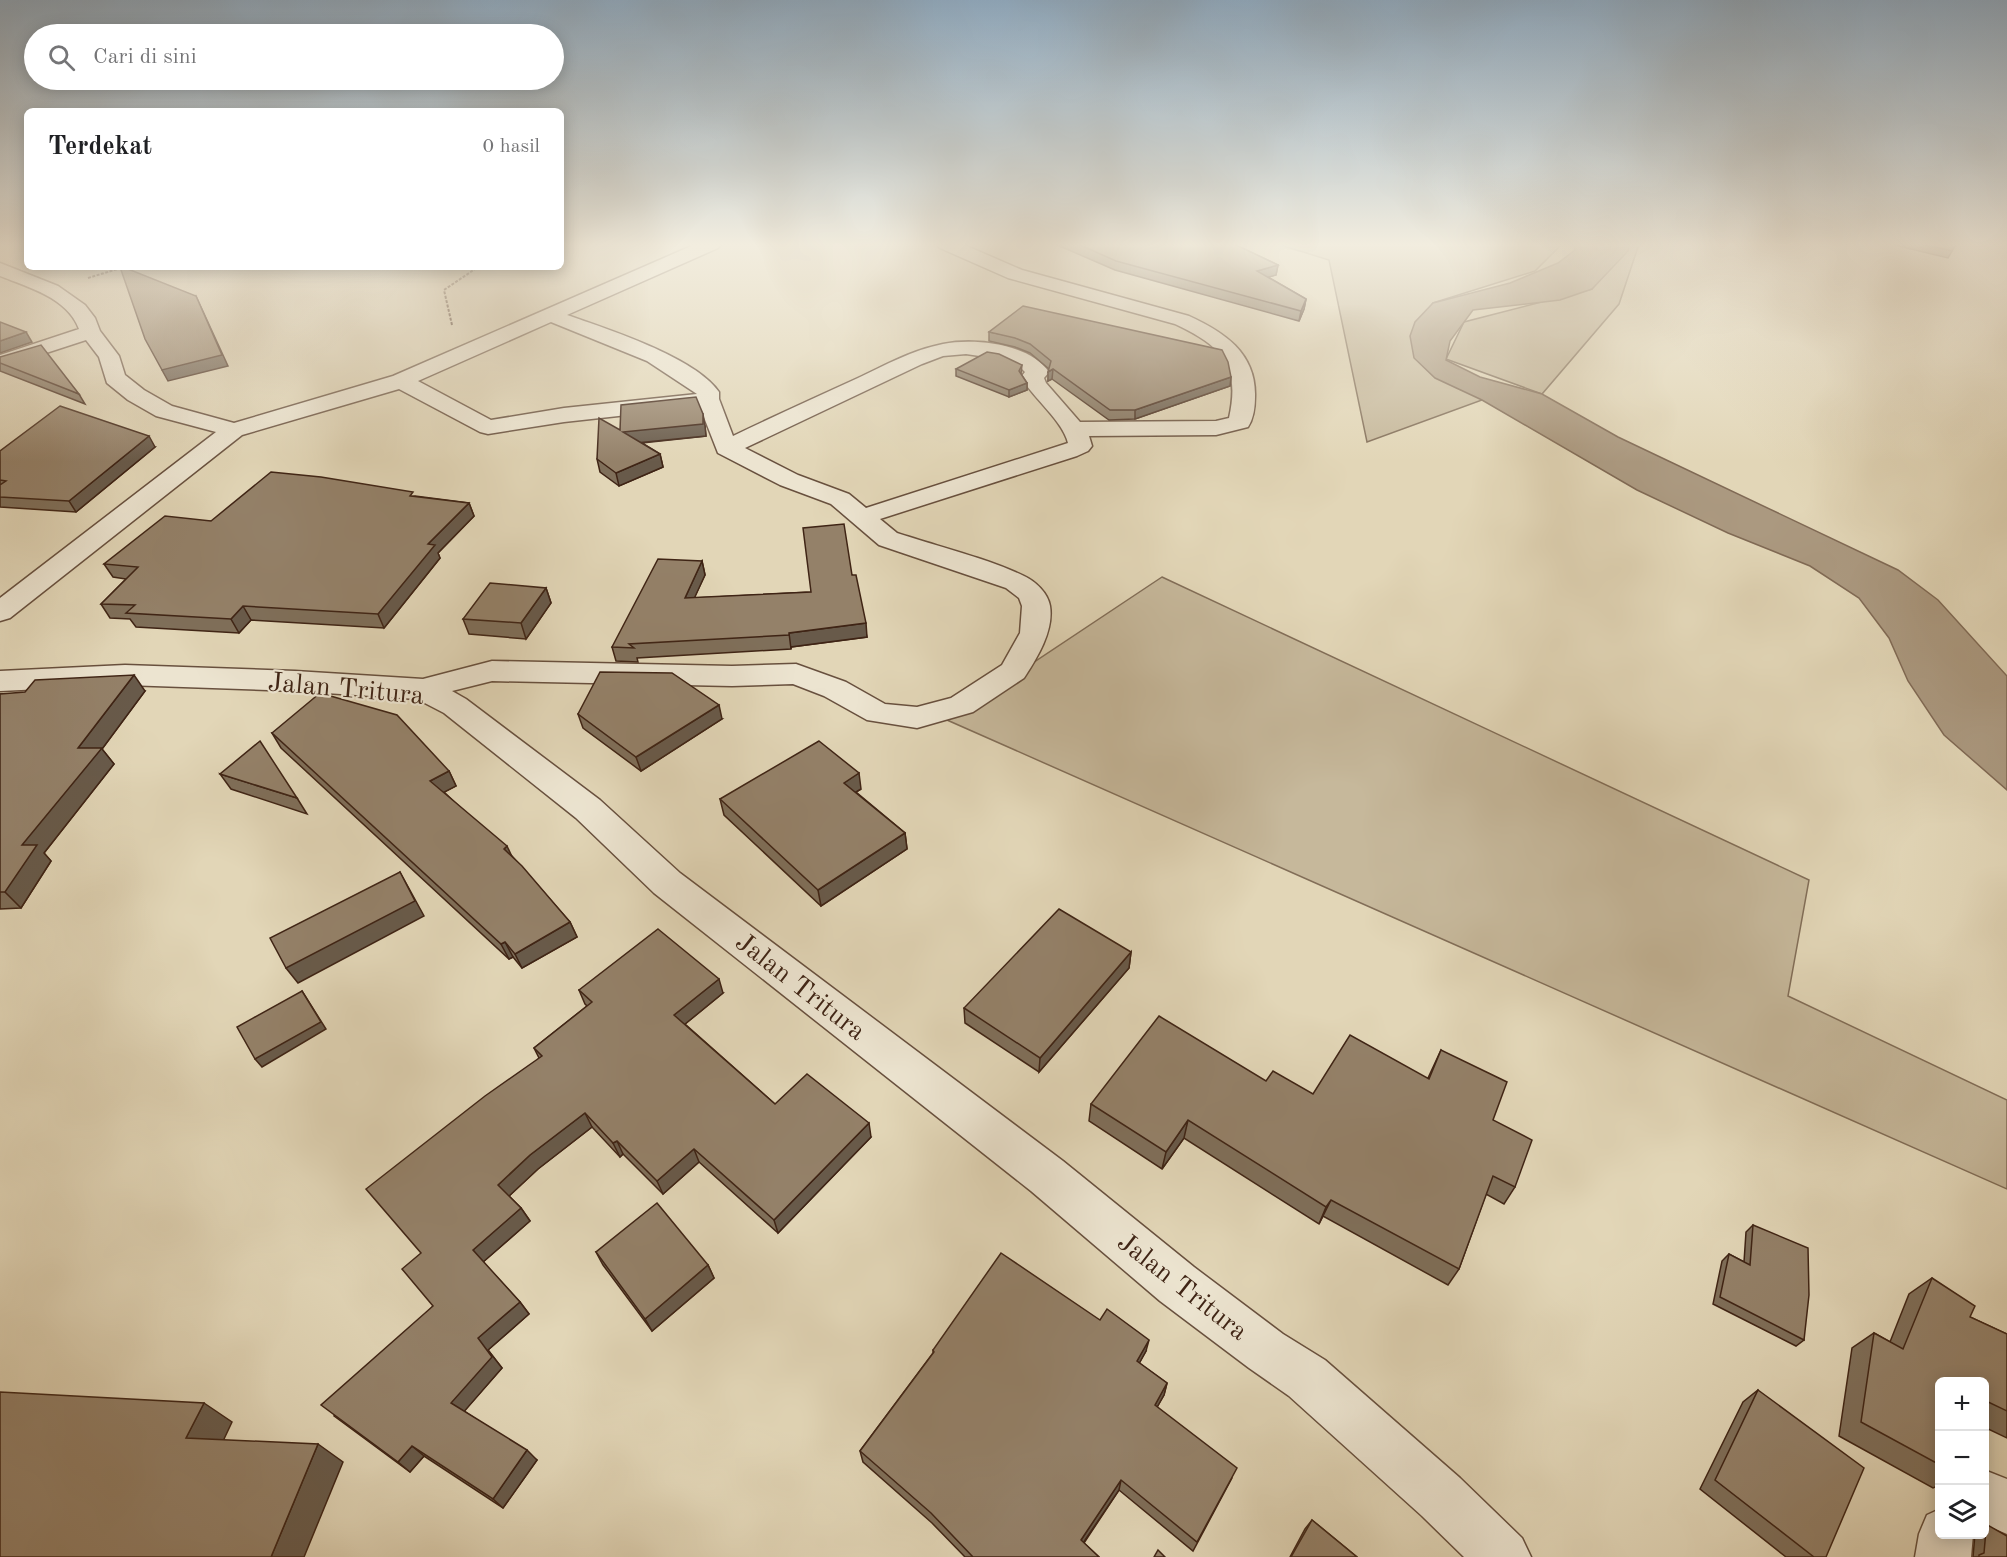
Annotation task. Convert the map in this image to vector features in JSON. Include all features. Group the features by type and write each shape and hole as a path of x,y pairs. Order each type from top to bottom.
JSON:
{"street":[{"path":"84,317 90,332 109,357 115,378 136,395 164,411 234,430"},
{"path":"0,612 234,430 400,381 546,317"},
{"path":"423,689 492,671 732,676 796,674 835,689 878,713 917,718 962,705 1013,671 1034,633 1036,606 1031,594 1016,582 888,539 840,499 789,480 726,448 708,399 708,392 698,382 634,348 554,317"},
{"path":"1073,429 1216,428 1239,422 1244,406 1245,382 1241,363 1208,330 1170,317"},
{"path":"0,362 90,332"},
{"path":"726,448 889,372 942,350 973,348 999,352 1033,366 1038,372 1032,377 1038,390 1080,439 1080,446 1069,452 862,517"},
{"path":"400,381 488,427 564,415 708,399"},
{"name":"Jalan Tritura","path":"0,681 125,675 295,681 423,689 455,706 588,809 667,883 1047,1176 1177,1284 1266,1351 1307,1378 1441,1497 1503,1557"},
{"path":"1989,1499 2007,1507"},
{"path":"1943,1557 1945,1539"}],"path":[{"path":"451,317 460,355"}],"shaded area":[{"path":"1341,317 1424,317 1411,336 1482,400 1367,442"},
{"path":"1420,317 1468,317 1450,341 1446,360 1480,377 1542,394 1618,437 1898,570 1938,600 2007,676 2007,790 1944,735 1908,681 1889,638 1859,598 1810,566 1728,533 1637,490 1482,400 1435,378 1414,358 1410,336 1415,322"},
{"path":"1485,317 1608,317 1542,394 1446,359 1464,322"},
{"path":"1162,577 1809,880 1788,996 2007,1100 2007,1189 947,720"}],"building":[{"path":"137,317 205,317 222,355 162,370 145,339"},
{"path":"1009,317 1071,317 1222,350 1228,362 1231,377 1135,410 1110,410 1053,369 1048,372 1051,361 1030,344 989,332"},
{"path":"0,322 26,332 0,341"},
{"path":"41,345 79,394 0,363 0,357"},
{"path":"987,352 999,354 1022,365 1019,371 1027,383 1009,390 956,369"},
{"path":"696,397 703,414 703,424 623,432 660,454 616,473 597,459 599,418 620,430 621,405"},
{"path":"60,406 149,436 69,501 0,497 0,485 6,481 0,480 0,451"},
{"path":"271,472 321,477 413,492 410,496 469,503 428,544 435,545 378,614 243,606 231,619 126,613 135,605 101,604 138,567 104,564 165,516 211,521"},
{"path":"844,524 852,575 856,575 866,623 789,633 789,635 629,644 634,648 612,647 658,559 702,561 685,598 811,592 803,528"},
{"path":"490,583 546,588 521,623 463,619"},
{"path":"600,672 672,673 719,705 636,757 578,714"},
{"path":"134,675 78,748 102,748 22,845 37,845 5,892 0,892 0,694 25,692 35,680"},
{"path":"320,693 397,715 449,771 430,781 507,846 504,849 522,866 570,922 515,954 505,942 501,944 272,733"},
{"path":"260,741 297,798 220,774"},
{"path":"819,741 859,773 844,783 905,833 818,890 720,799"},
{"path":"400,872 415,901 286,968 270,938"},
{"path":"1059,909 1131,952 1040,1058 964,1008"},
{"path":"658,929 719,979 674,1015 775,1104 807,1074 869,1123 774,1220 694,1149 657,1181 617,1141 613,1143 585,1113 530,1155 498,1185 521,1208 473,1250 520,1302 478,1338 492,1357 451,1403 527,1450 493,1499 412,1446 398,1462 321,1405 433,1306 402,1269 421,1253 366,1189 485,1096 542,1056 534,1048 592,1002 579,990"},
{"path":"302,991 321,1022 255,1059 237,1027"},
{"path":"1159,1016 1266,1081 1273,1071 1313,1094 1350,1035 1429,1079 1441,1050 1507,1082 1493,1120 1532,1140 1515,1187 1493,1176 1459,1269 1331,1200 1326,1207 1188,1120 1166,1152 1091,1104"},
{"path":"657,1203 708,1265 645,1319 596,1252"},
{"path":"1753,1225 1808,1248 1809,1295 1804,1340 1720,1297 1729,1254 1750,1265"},
{"path":"1001,1253 1100,1320 1107,1309 1149,1340 1137,1361 1167,1383 1155,1405 1237,1468 1197,1542 1121,1480 1081,1540 1099,1557 973,1557 931,1513 860,1451 934,1352 933,1350"},
{"path":"1932,1278 1975,1306 1970,1317 2007,1334 2007,1411 1989,1402 1989,1377 1935,1377 1935,1462 1861,1422 1874,1333 1903,1349"},
{"path":"1758,1390 1864,1468 1826,1557 1814,1557 1715,1480"},
{"path":"0,1392 204,1403 186,1438 318,1444 271,1557 0,1557"},
{"path":"1312,1520 1357,1557 1291,1557"},
{"path":"1989,1526 2007,1536 2007,1557 1979,1557 1984,1553 1985,1539 1989,1539"},
{"path":"1158,1550 1165,1557 1154,1557"}]}
